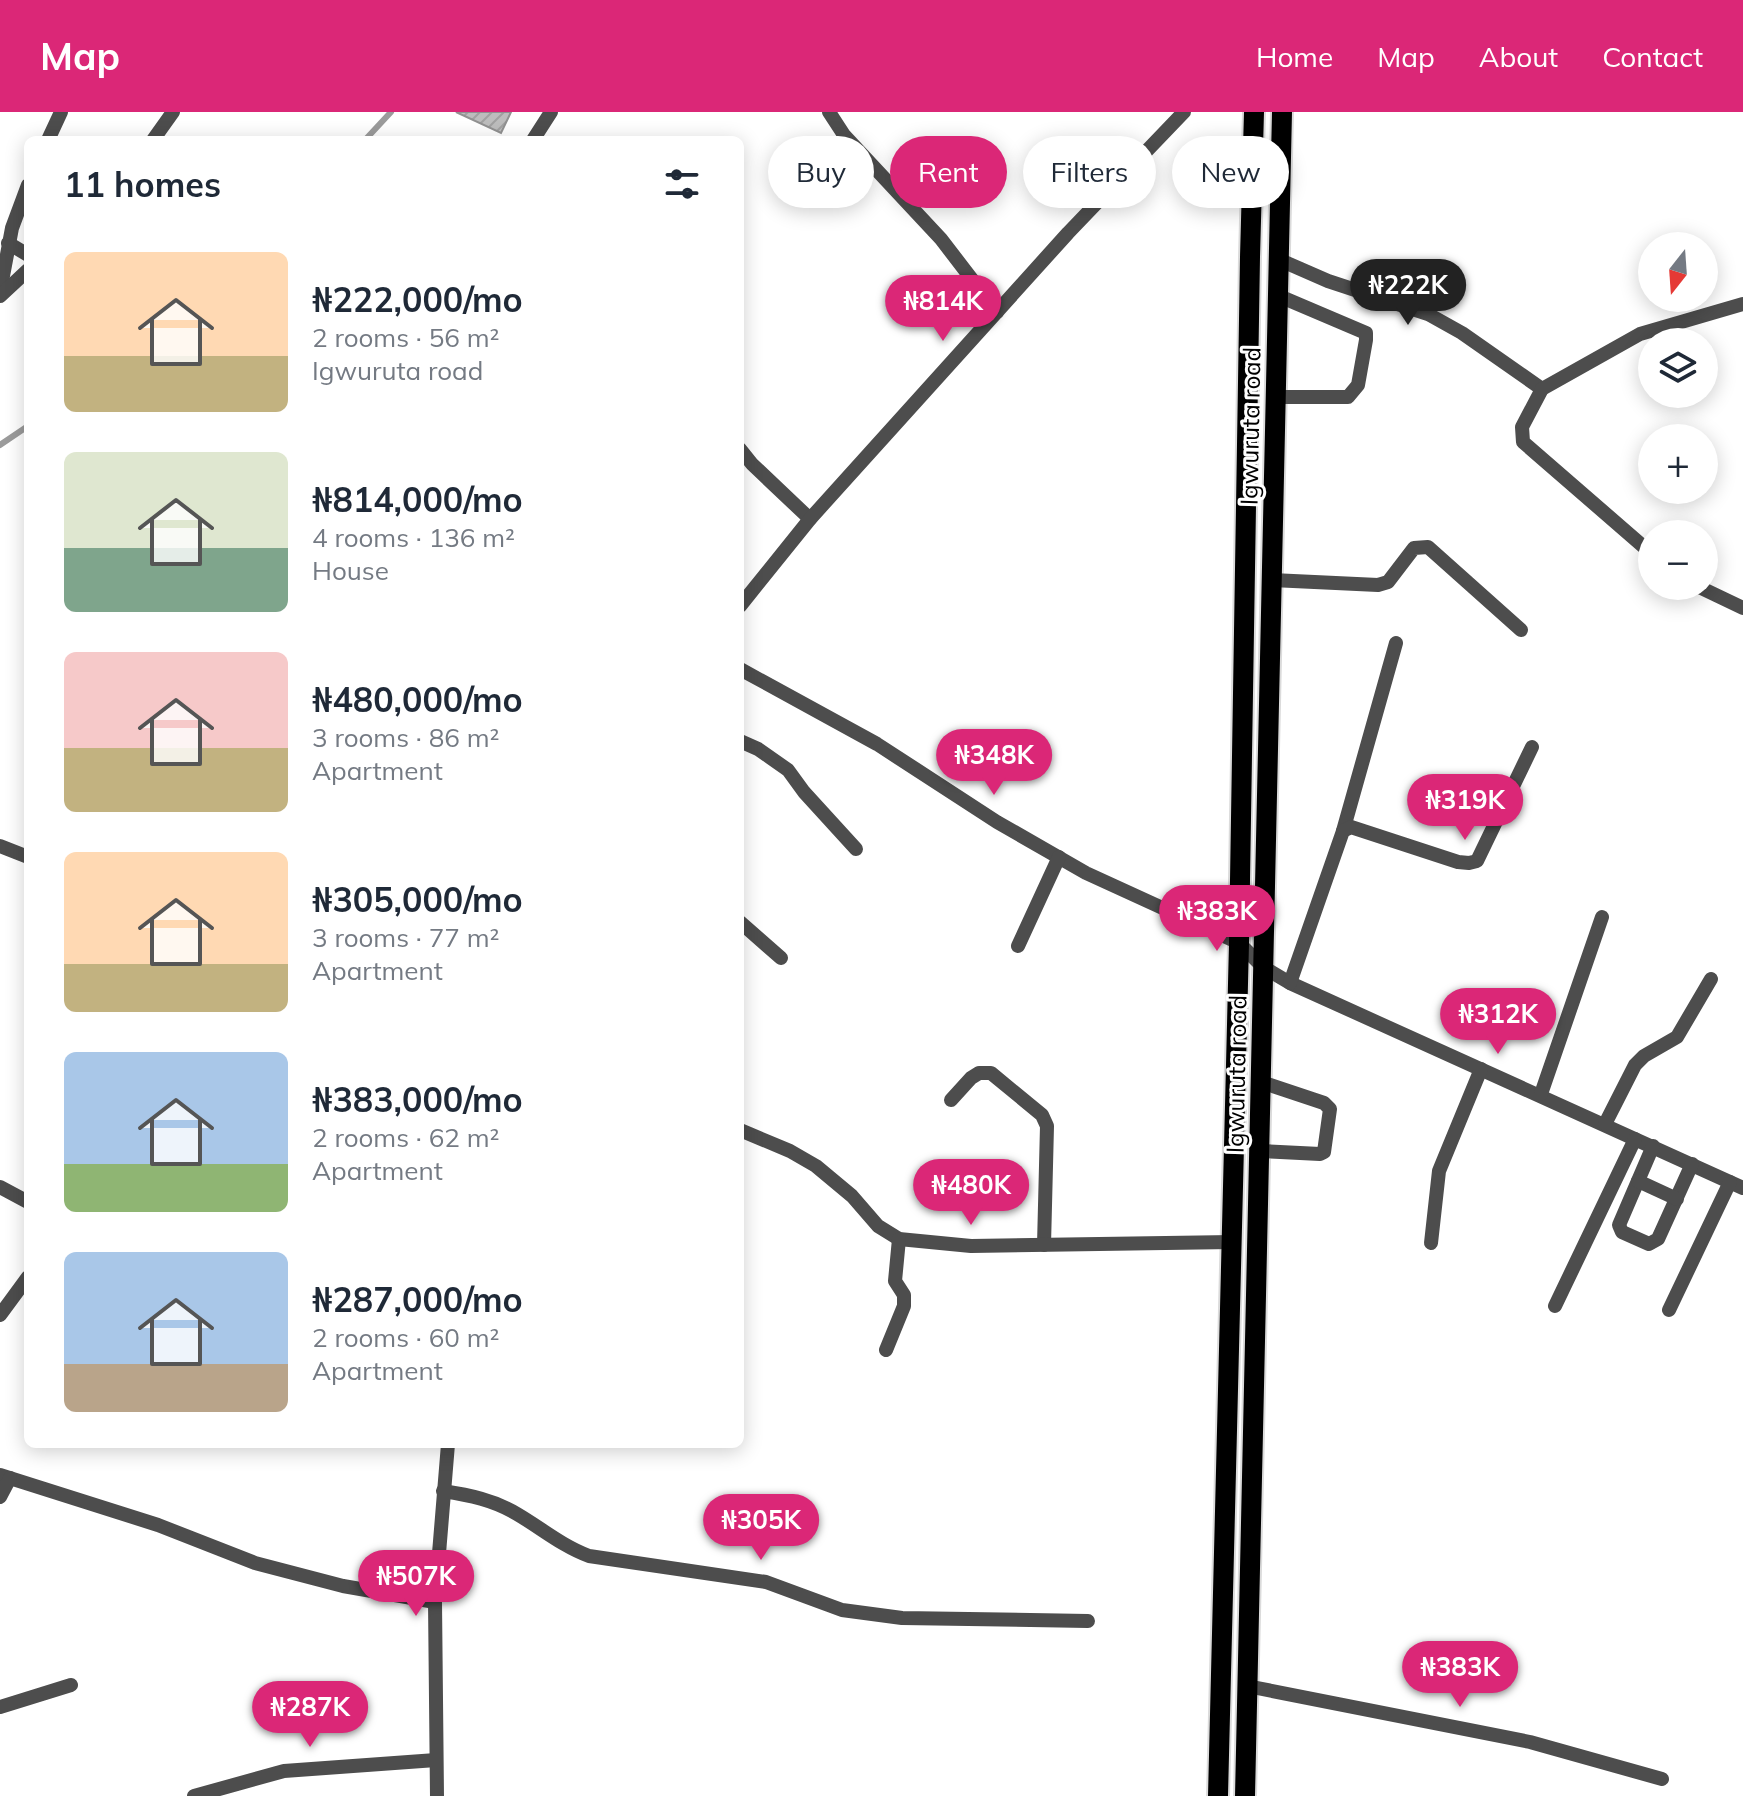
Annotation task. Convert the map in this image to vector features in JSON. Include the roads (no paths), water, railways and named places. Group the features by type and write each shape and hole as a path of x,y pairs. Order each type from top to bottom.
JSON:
{"main road":[{"name":"Igwuruta road","path":"1218,1796 1239,943 1254,112"},
{"name":"Igwuruta road","path":"1245,1796 1282,112"}],"street":[{"path":"50,136 61,112"},
{"path":"156,136 173,112"},
{"path":"536,136 551,112"},
{"path":"829,112 844,135 941,239 997,312"},
{"path":"744,601 810,519 1184,112"},
{"path":"0,294 8,243 24,197"},
{"path":"8,243 24,253"},
{"path":"1280,260 1328,281 1428,314 1462,333 1542,389"},
{"path":"0,294 24,273"},
{"path":"1277,397 1348,397 1358,385 1366,333 1279,296"},
{"path":"1638,542 1523,442 1522,427 1542,389 1640,334 1743,304"},
{"path":"744,454 810,519"},
{"path":"1272,580 1378,585 1388,582 1414,548 1428,547 1521,630"},
{"path":"1718,596 1743,608"},
{"path":"1290,983 1343,831 1396,643"},
{"path":"744,671 877,744 997,822 1086,873 1239,943 1263,967 1290,983 1737,1185 1669,1310"},
{"path":"744,743 788,770 856,849"},
{"path":"1343,831 1351,827 1458,862 1473,863 1477,861 1532,747"},
{"path":"2,852 24,856"},
{"path":"1018,946 1059,857"},
{"path":"1541,1094 1602,917"},
{"path":"744,926 781,958"},
{"path":"1605,1124 1635,1065 1644,1056 1677,1037 1711,979"},
{"path":"1431,1243 1439,1171 1481,1069"},
{"path":"951,1100 971,1078 979,1073 991,1073 1042,1115 1047,1126 1044,1245"},
{"path":"1260,1151 1324,1152 1330,1109 1324,1103 1261,1082"},
{"path":"744,1132 816,1166 852,1196 878,1226 899,1239 971,1246 1232,1242"},
{"path":"1555,1306 1635,1139"},
{"path":"1653,1146 1619,1225 1622,1232 1649,1244 1655,1243 1692,1164"},
{"path":"1638,1181 1677,1199"},
{"path":"0,1187 24,1200"},
{"path":"886,1350 904,1306 904,1295 895,1281 899,1239"},
{"path":"0,1315 24,1282"},
{"path":"437,1796 435,1602 446,1448"},
{"path":"0,1497 5,1476 158,1525 255,1563 343,1586 435,1602"},
{"path":"443,1491 497,1504 571,1549 589,1556 766,1582 842,1610 902,1618 1088,1621"},
{"path":"0,1707 71,1685"},
{"path":"1247,1686 1530,1742 1662,1779"},
{"path":"194,1796 284,1771 436,1760"}],"waterway":[{"path":"369,136 391,112"},
{"path":"0,445 24,429"}]}
